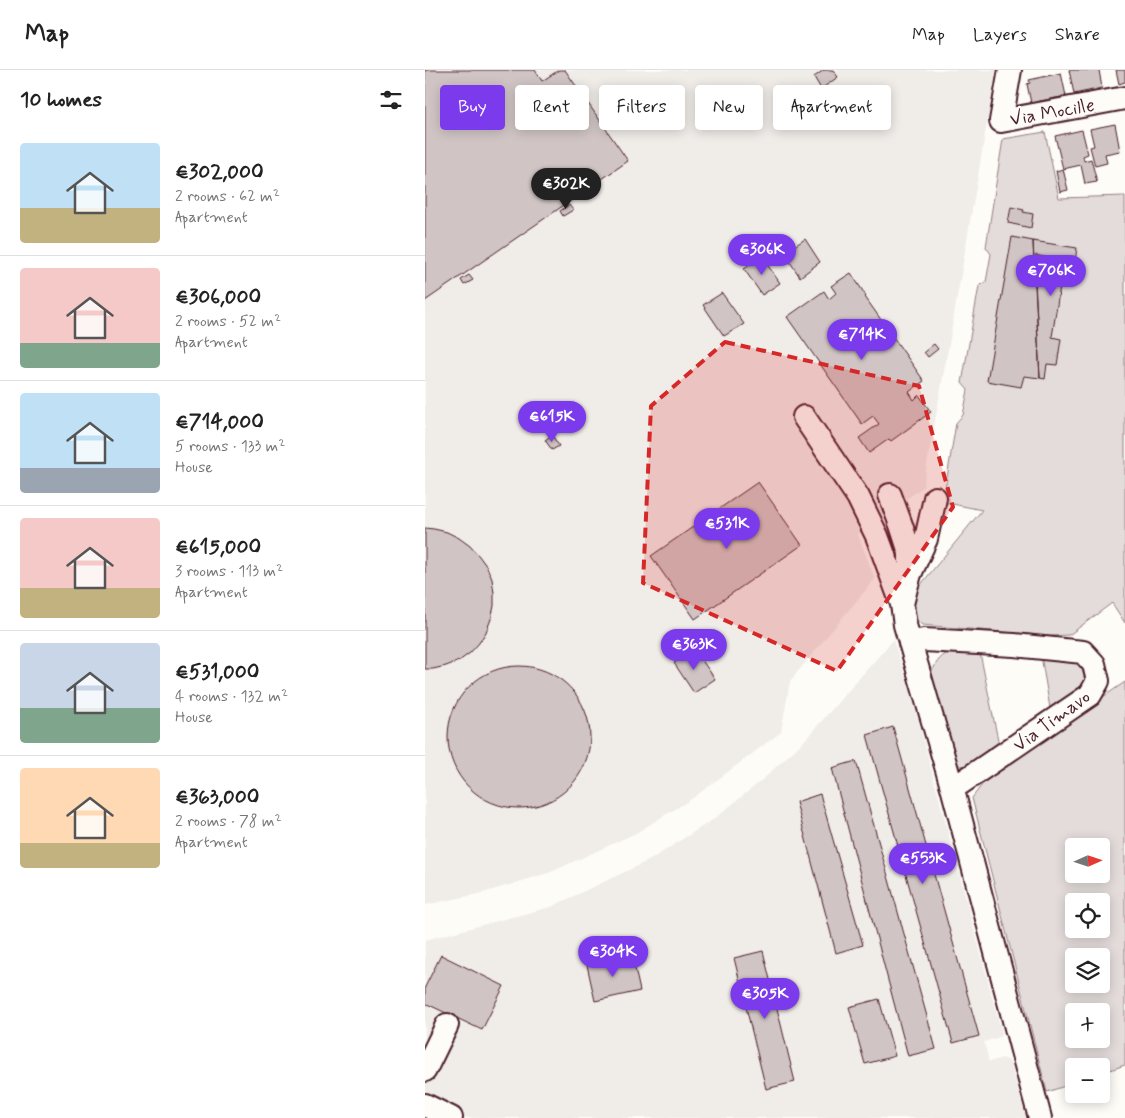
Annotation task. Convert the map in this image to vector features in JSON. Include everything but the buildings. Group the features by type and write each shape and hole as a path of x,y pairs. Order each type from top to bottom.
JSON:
{"street":[{"name":"Via Mocille","path":"1010,70 1001,121 1125,98"},
{"path":"804,416 858,497 877,536 902,604 905,625 952,787 1040,1118"},
{"path":"890,495 910,553 910,574"},
{"path":"902,604 910,574 926,538 935,498"},
{"name":"Via Timavo","path":"910,643 934,640 1083,652 1094,664 1098,682 1090,695 961,783 952,787"},
{"path":"425,1070 447,1025"},
{"path":"425,1105 451,1118"}],"highlighted area":[{"path":"725,342 919,386 953,507 837,671 643,583 651,406"}],"shaded area":[{"path":"425,70 996,70 923,487 858,534 875,579 790,681 781,732 693,798 636,833 551,872 483,893 425,905"},
{"path":"1045,132 1059,198 1125,196 1125,623 1112,603 1069,635 1050,636 922,625 915,618 914,593 982,510 943,502 956,423 963,415 968,390 962,383 979,286 986,282 991,254 986,247 1003,139"},
{"path":"893,640 910,690 1002,1033 1000,1037 984,1042 989,1062 1002,1058 1008,1060 1026,1118 462,1118 425,1099 425,940 551,907 650,860 714,819 761,781 804,741"},
{"path":"954,651 980,653 999,745 972,765 959,766 953,760 931,673 945,654"},
{"path":"1041,656 1072,659 1081,667 1085,679 1082,689 1050,708"},
{"path":"1125,682 1125,1065 1110,1070 1110,1058 1065,1058 1065,1086 1047,1092 972,798 990,774"}]}
